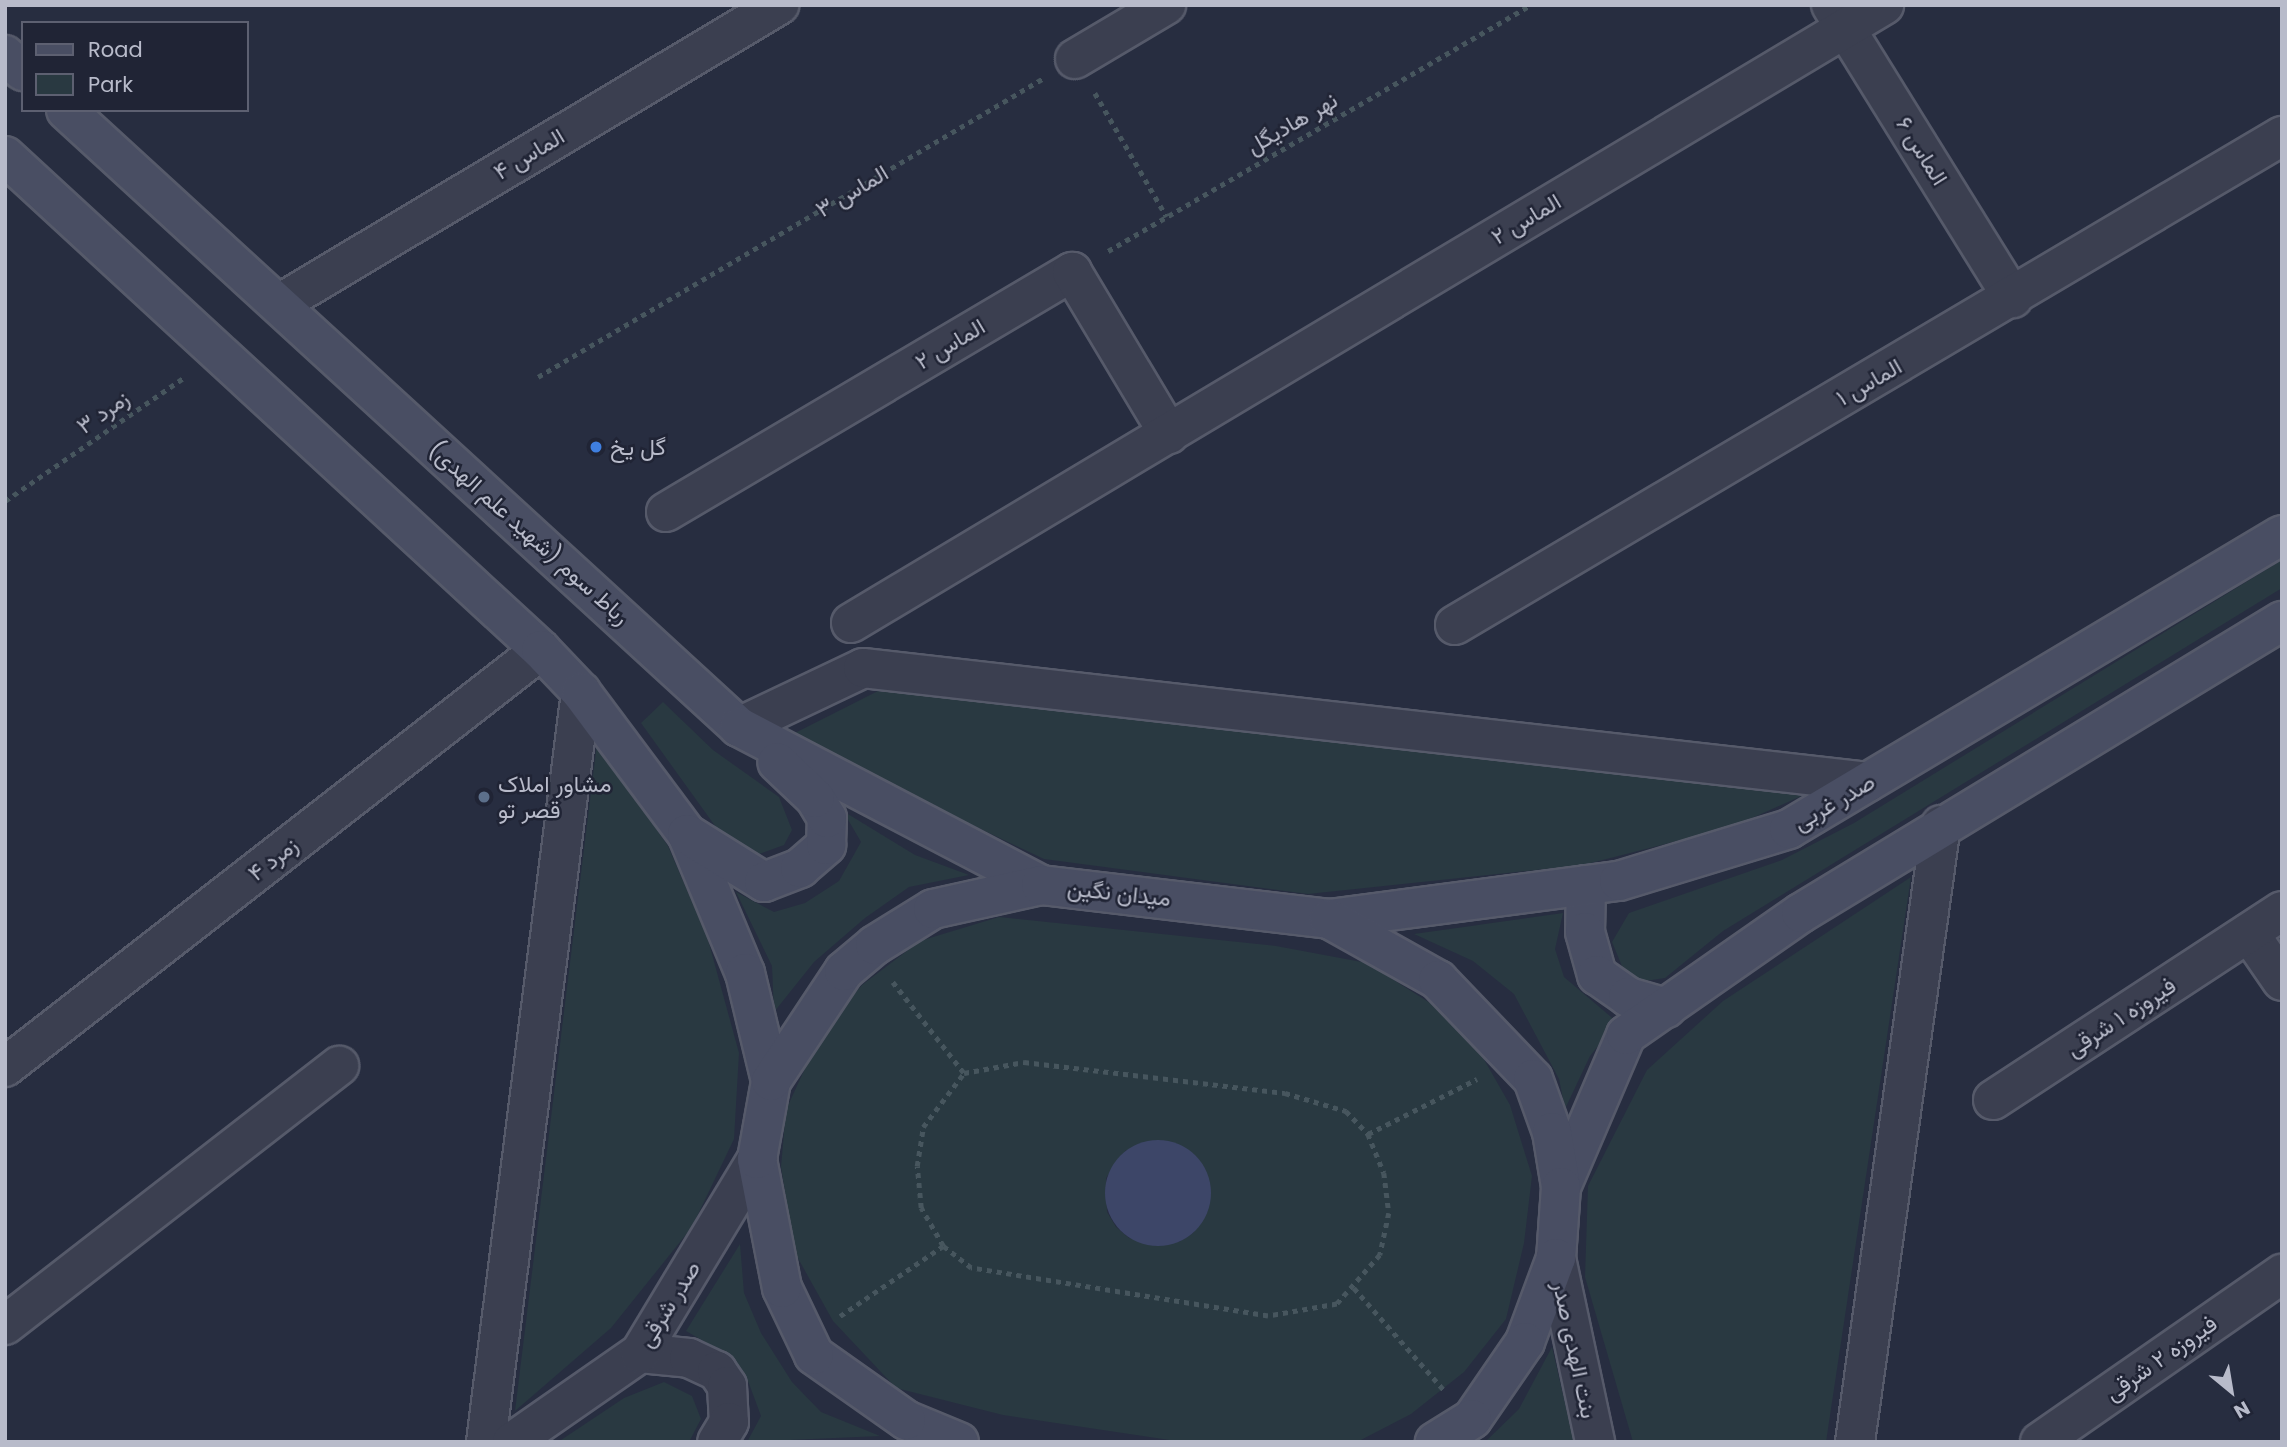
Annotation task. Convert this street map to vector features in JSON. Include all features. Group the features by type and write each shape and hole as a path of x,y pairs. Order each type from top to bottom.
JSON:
{"main road":[{"path":"5,55 21,69"},
{"name":"رباط سوم (شهید علم الهدی)","path":"68,112 740,727 1041,885"},
{"path":"5,156 541,650 581,692 687,834 746,973 771,1082"},
{"name":"صدر غربی","path":"1329,919 1619,881 1789,829 2282,535"},
{"path":"1561,1187 1626,1035 1801,913 1941,825 2282,621"},
{"path":"687,834 764,882 800,868 826,845 827,818 816,797 740,727"},
{"name":"میدان نگین","path":"959,1442 906,1420 814,1355 782,1288 757,1159 771,1082 844,971 875,945 933,909 1041,885 1329,919 1438,980 1514,1056 1533,1079 1552,1132 1561,1187 1556,1258 1525,1342 1472,1419 1435,1442"},
{"path":"1586,885 1585,932 1597,975 1628,997 1666,1008"}],"street":[{"name":"الماس ۴","path":"279,304 779,5"},
{"path":"1075,59 1166,5"},
{"name":"الماس ۲","path":"851,624 1169,433 1838,17 1884,5"},
{"name":"الماس ۶","path":"1838,17 2013,298"},
{"name":"الماس ۱","path":"1455,625 2013,298 2282,136"},
{"path":"1072,272 1169,433"},
{"name":"الماس ۲","path":"666,512 1072,272"},
{"name":"زمرد ۴","path":"5,1068 541,650"},
{"path":"740,727 863,668 1868,782"},
{"path":"486,1442 581,692"},
{"path":"1855,1442 1941,825"},
{"name":"فیروزه ۱ شرقی","path":"1993,1100 2282,911"},
{"path":"2249,933 2282,981"},
{"path":"5,1325 339,1066"},
{"name":"صدر شرقی","path":"512,1442 640,1353 757,1159"},
{"name":"بنت الهدی صدر","path":"1556,1258 1595,1442"},
{"name":"فیروزه ۲ شرقی","path":"2040,1442 2282,1274"},
{"path":"640,1353 689,1358 717,1371 727,1386 729,1422 717,1442"}],"path":[{"name":"نهر هادیگل","path":"1072,272 1531,5"},
{"path":"1075,59 1167,217"},
{"name":"الماس ۳","path":"538,377 1075,59"},
{"name":"زمرد ۳","path":"5,500 220,352"},
{"path":"892,980 964,1073"},
{"path":"1024,1062 1285,1093 1346,1111 1368,1134 1384,1173 1389,1213 1380,1255 1354,1288 1337,1304 1268,1316 971,1268 943,1246 921,1208 917,1166 923,1127 964,1073 1024,1062"},
{"path":"1368,1134 1479,1078"},
{"path":"833,1321 943,1246"},
{"path":"1354,1288 1443,1388"}],"green space":[{"path":"2282,560 2282,588 1723,931 1665,978 1645,981 1624,971 1612,942 1629,913 1782,860 1854,823"},
{"path":"878,691 1808,793 1732,827 1583,865 1308,894 1044,859 787,737"},
{"path":"663,702 713,750 779,797 792,830 784,845 748,858 723,837 641,723"},
{"path":"597,743 668,846 707,936 739,1053 734,1139 692,1227 611,1328 515,1411"},
{"path":"843,811 915,855 969,875 909,887 865,918 814,962 774,1012 772,966 736,892 774,912 805,903 839,881 861,842"},
{"path":"1911,877 1826,1442 1633,1442 1585,1277 1588,1186 1647,1070 1723,1001"},
{"path":"1563,913 1555,949 1564,977 1617,1022 1590,1056 1565,1109 1559,1079 1514,994 1473,961 1414,934"},
{"path":"999,917 1276,946 1367,963 1430,1003 1482,1056 1510,1105 1532,1176 1524,1243 1506,1319 1464,1372 1411,1414 1357,1442 1183,1442 1003,1415 896,1388 833,1321 795,1253 781,1167 786,1110 822,1031 862,985 920,941","holes":["1126,1150 1204,1167 1210,1202 1193,1233 1179,1242 1129,1238 1116,1227 1107,1212 1106,1178"]},
{"path":"740,1244 744,1293 761,1333 792,1382 821,1412 880,1436 747,1442 761,1416 748,1381 731,1357 686,1331"},
{"path":"1552,1347 1574,1442 1485,1442 1519,1409"},
{"path":"664,1382 692,1396 701,1419 689,1442 558,1442 624,1398"}],"water":[{"path":"1158,1140 1178,1144 1196,1155 1207,1173 1211,1193 1207,1213 1196,1231 1178,1242 1158,1246 1138,1242 1120,1231 1109,1213 1105,1193 1109,1173 1120,1155 1138,1144"}],"place":[{"name":"گل یخ","path":"596,447"},
{"name":"مشاور املاک قصر تو","path":"484,797"}]}
